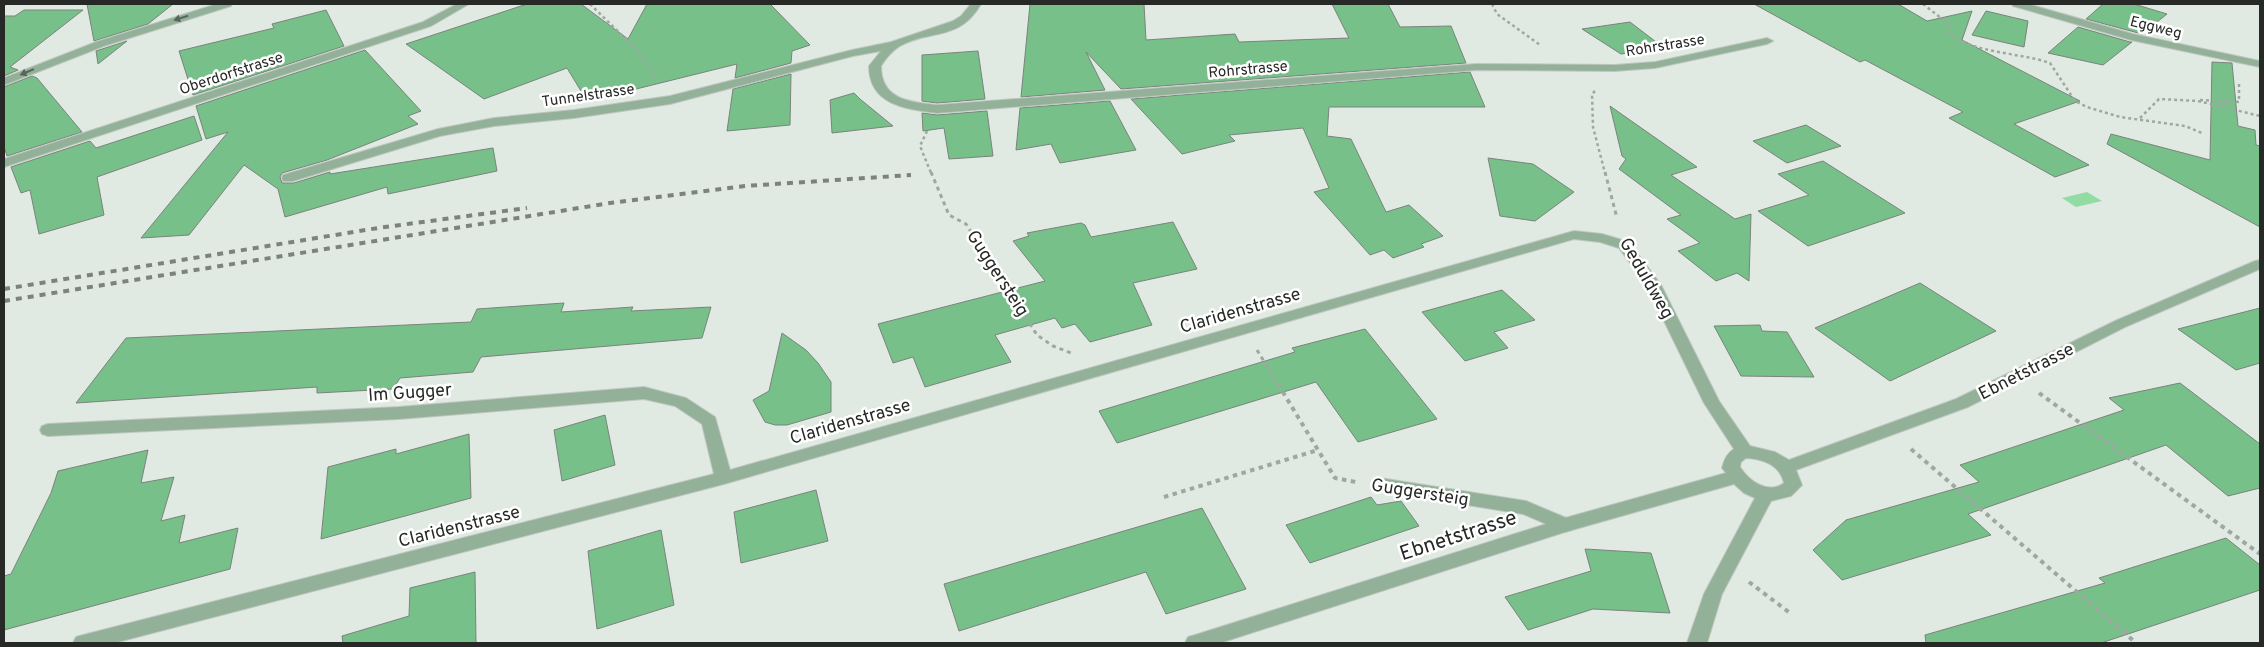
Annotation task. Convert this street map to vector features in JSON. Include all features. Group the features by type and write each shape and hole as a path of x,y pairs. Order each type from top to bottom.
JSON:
{"street":[{"path":"4,82 100,44 227,4"},
{"name":"Oberdorfstrasse","path":"4,163 427,24 464,4"},
{"path":"894,45 949,28 964,20 973,11 976,4"},
{"name":"Eggweg","path":"2017,4 2131,37 2258,64"},
{"name":"Rohrstrasse","path":"894,45 875,66 876,82 887,95 911,106 937,109 1476,67 1616,68 1655,65 1767,41"},
{"name":"Tunnelstrasse","path":"288,178 438,133 494,122 574,114 670,100 852,53 894,45"},
{"name":"Claridenstrasse","path":"83,643 724,478 1109,367 1244,331 1574,235 1602,238 1624,245"},
{"name":"Geduldweg","path":"1624,245 1654,285 1712,403 1746,452"},
{"name":"Ebnetstrasse","path":"1787,467 1962,403 2120,324 2260,264"},
{"name":"Im Gugger","path":"48,430 399,413 644,393 680,402 709,421 724,478"},
{"path":"1746,452 1768,455 1787,467 1792,476 1793,484 1787,491 1778,494 1766,494 1744,485 1731,468 1732,461 1737,455 1746,452"},
{"name":"Ebnetstrasse","path":"1195,643 1565,525 1736,477"},
{"name":"Guggersteig","path":"1380,485 1526,508 1565,525"},
{"path":"1697,643 1713,594 1766,494"}],"path":[{"path":"590,4 638,50 670,100"},
{"path":"1492,4 1497,14 1555,56 1567,68"},
{"path":"1923,4 1950,25 1947,32 1954,38 2050,63 2076,101 2107,114 2185,126 2202,133"},
{"path":"2140,119 2159,99 2239,102 2239,82 2256,86 2258,64"},
{"name":"Geduldweg","path":"1616,68 1592,94 1593,127 1624,245"},
{"path":"2192,100 2260,116"},
{"name":"Guggersteig","path":"920,146 949,215 966,224 1037,335 1053,346 1109,367"},
{"name":"Guggersteig","path":"1244,331 1336,478 1380,485"},
{"path":"2016,376 2260,554"},
{"path":"1888,429 2134,642"},
{"path":"1164,497 1318,450"},
{"path":"1728,566 1790,613"}],"shaded area":[{"path":"2087,192 2102,201 2076,207 2062,198"}],"building":[{"path":"87,4 173,4 148,24 94,41"},
{"path":"527,4 581,4 628,39 647,4 770,4 810,45 792,51 791,63 735,78 737,64 628,91 628,89 584,96 567,68 484,99 406,44"},
{"path":"1030,4 1144,4 1146,40 1235,34 1239,42 1349,38 1332,4 1388,4 1400,27 1451,26 1466,63 1121,89 1086,52 1105,90 1021,97"},
{"path":"1754,4 1898,4 1927,21 1972,11 1962,40 2080,101 2014,124 2089,165 2055,177 1949,118 1963,112 1865,60 1860,62"},
{"path":"2103,4 2134,4 2167,14 2142,34 2086,19"},
{"path":"24,10 83,10 10,67 18,70 4,76 4,16 15,16"},
{"path":"326,10 344,46 193,95 179,51 274,28 272,24"},
{"path":"1986,11 2028,21 2024,47 1972,35"},
{"path":"1630,22 1664,48 1621,54 1582,29"},
{"path":"2078,27 2132,42 2103,65 2048,53"},
{"path":"127,41 98,64 96,51"},
{"path":"365,50 421,111 408,116 418,124 327,160 282,173 280,177 282,183 294,183 330,172 330,174 493,148 497,171 388,194 387,187 285,217 278,189 244,165 189,235 141,238 228,132 206,139 196,106"},
{"path":"978,51 985,99 937,103 922,101 922,55"},
{"path":"2212,62 2232,63 2238,126 2255,130 2256,145 2260,146 2260,227 2107,144 2111,134 2210,160"},
{"path":"1470,72 1485,107 1329,107 1327,136 1351,139 1386,212 1409,205 1443,236 1421,244 1424,247 1393,258 1384,250 1370,255 1314,192 1329,188 1303,128 1229,135 1235,141 1182,154 1131,99"},
{"path":"791,74 790,125 727,131 733,89"},
{"path":"32,76 37,78 82,132 7,156 4,147 4,87"},
{"path":"854,93 893,126 832,133 830,100"},
{"path":"1110,101 1136,150 1060,163 1051,144 1016,150 1020,108"},
{"path":"1610,106 1697,167 1671,175 1735,219 1751,214 1749,281 1737,273 1716,281 1678,251 1700,243 1667,219 1681,215 1619,169 1626,159 1622,156"},
{"path":"987,111 993,156 949,159 944,128 923,131 922,113 937,115"},
{"path":"194,116 202,140 97,177 104,215 39,234 30,190 21,193 11,167 90,141 96,148"},
{"path":"1806,125 1841,146 1787,163 1753,141"},
{"path":"1488,158 1533,164 1574,192 1535,221 1500,216"},
{"path":"1823,161 1905,213 1808,246 1758,211 1809,195 1778,174"},
{"path":"1173,222 1197,269 1133,283 1152,325 1090,342 1075,324 1062,328 1055,318 995,335 1011,362 925,387 913,357 893,363 878,324 1045,281 1013,241 1029,236 1027,233 1081,223 1085,225 1091,237"},
{"path":"1920,283 1996,331 1890,381 1815,328"},
{"path":"1502,290 1535,320 1494,332 1508,348 1465,361 1422,312"},
{"path":"564,303 561,312 633,307 631,311 711,307 702,338 481,357 473,372 400,378 393,389 317,393 317,387 76,403 126,338 471,322 477,309"},
{"path":"2260,308 2260,363 2236,370 2178,329"},
{"path":"1760,325 1762,331 1787,332 1814,377 1741,376 1714,326"},
{"path":"1365,329 1437,419 1358,442 1316,382 1117,443 1099,411 1295,352 1292,348"},
{"path":"782,333 806,350 831,382 831,412 787,425 775,425 765,422 753,400 769,391"},
{"path":"2180,383 2260,444 2260,488 2228,496 2166,445 1968,514 1991,535 1842,580 1813,550 1846,520 1979,482 1960,465 2124,410 2109,398"},
{"path":"605,415 615,465 562,481 554,430"},
{"path":"469,434 471,498 321,539 328,467 396,449 396,454"},
{"path":"148,450 141,483 174,477 161,521 185,515 179,543 238,528 230,569 4,630 4,576 11,574 51,493 58,471"},
{"path":"816,490 828,541 741,563 734,512"},
{"path":"1371,497 1377,505 1401,501 1419,526 1310,563 1286,525"},
{"path":"1202,508 1246,589 1166,614 1146,572 959,631 944,584"},
{"path":"661,530 674,605 597,629 588,551"},
{"path":"2226,538 2260,565 2260,590 2101,643 1926,643 1925,635 2105,583 2099,578"},
{"path":"1585,549 1651,553 1670,613 1593,609 1528,630 1505,597 1591,571"},
{"path":"475,572 476,643 343,643 342,636 409,616 410,588"}],"railway":[{"path":"4,301 610,203 745,186 911,175"},
{"path":"4,289 378,228 527,208"}]}
